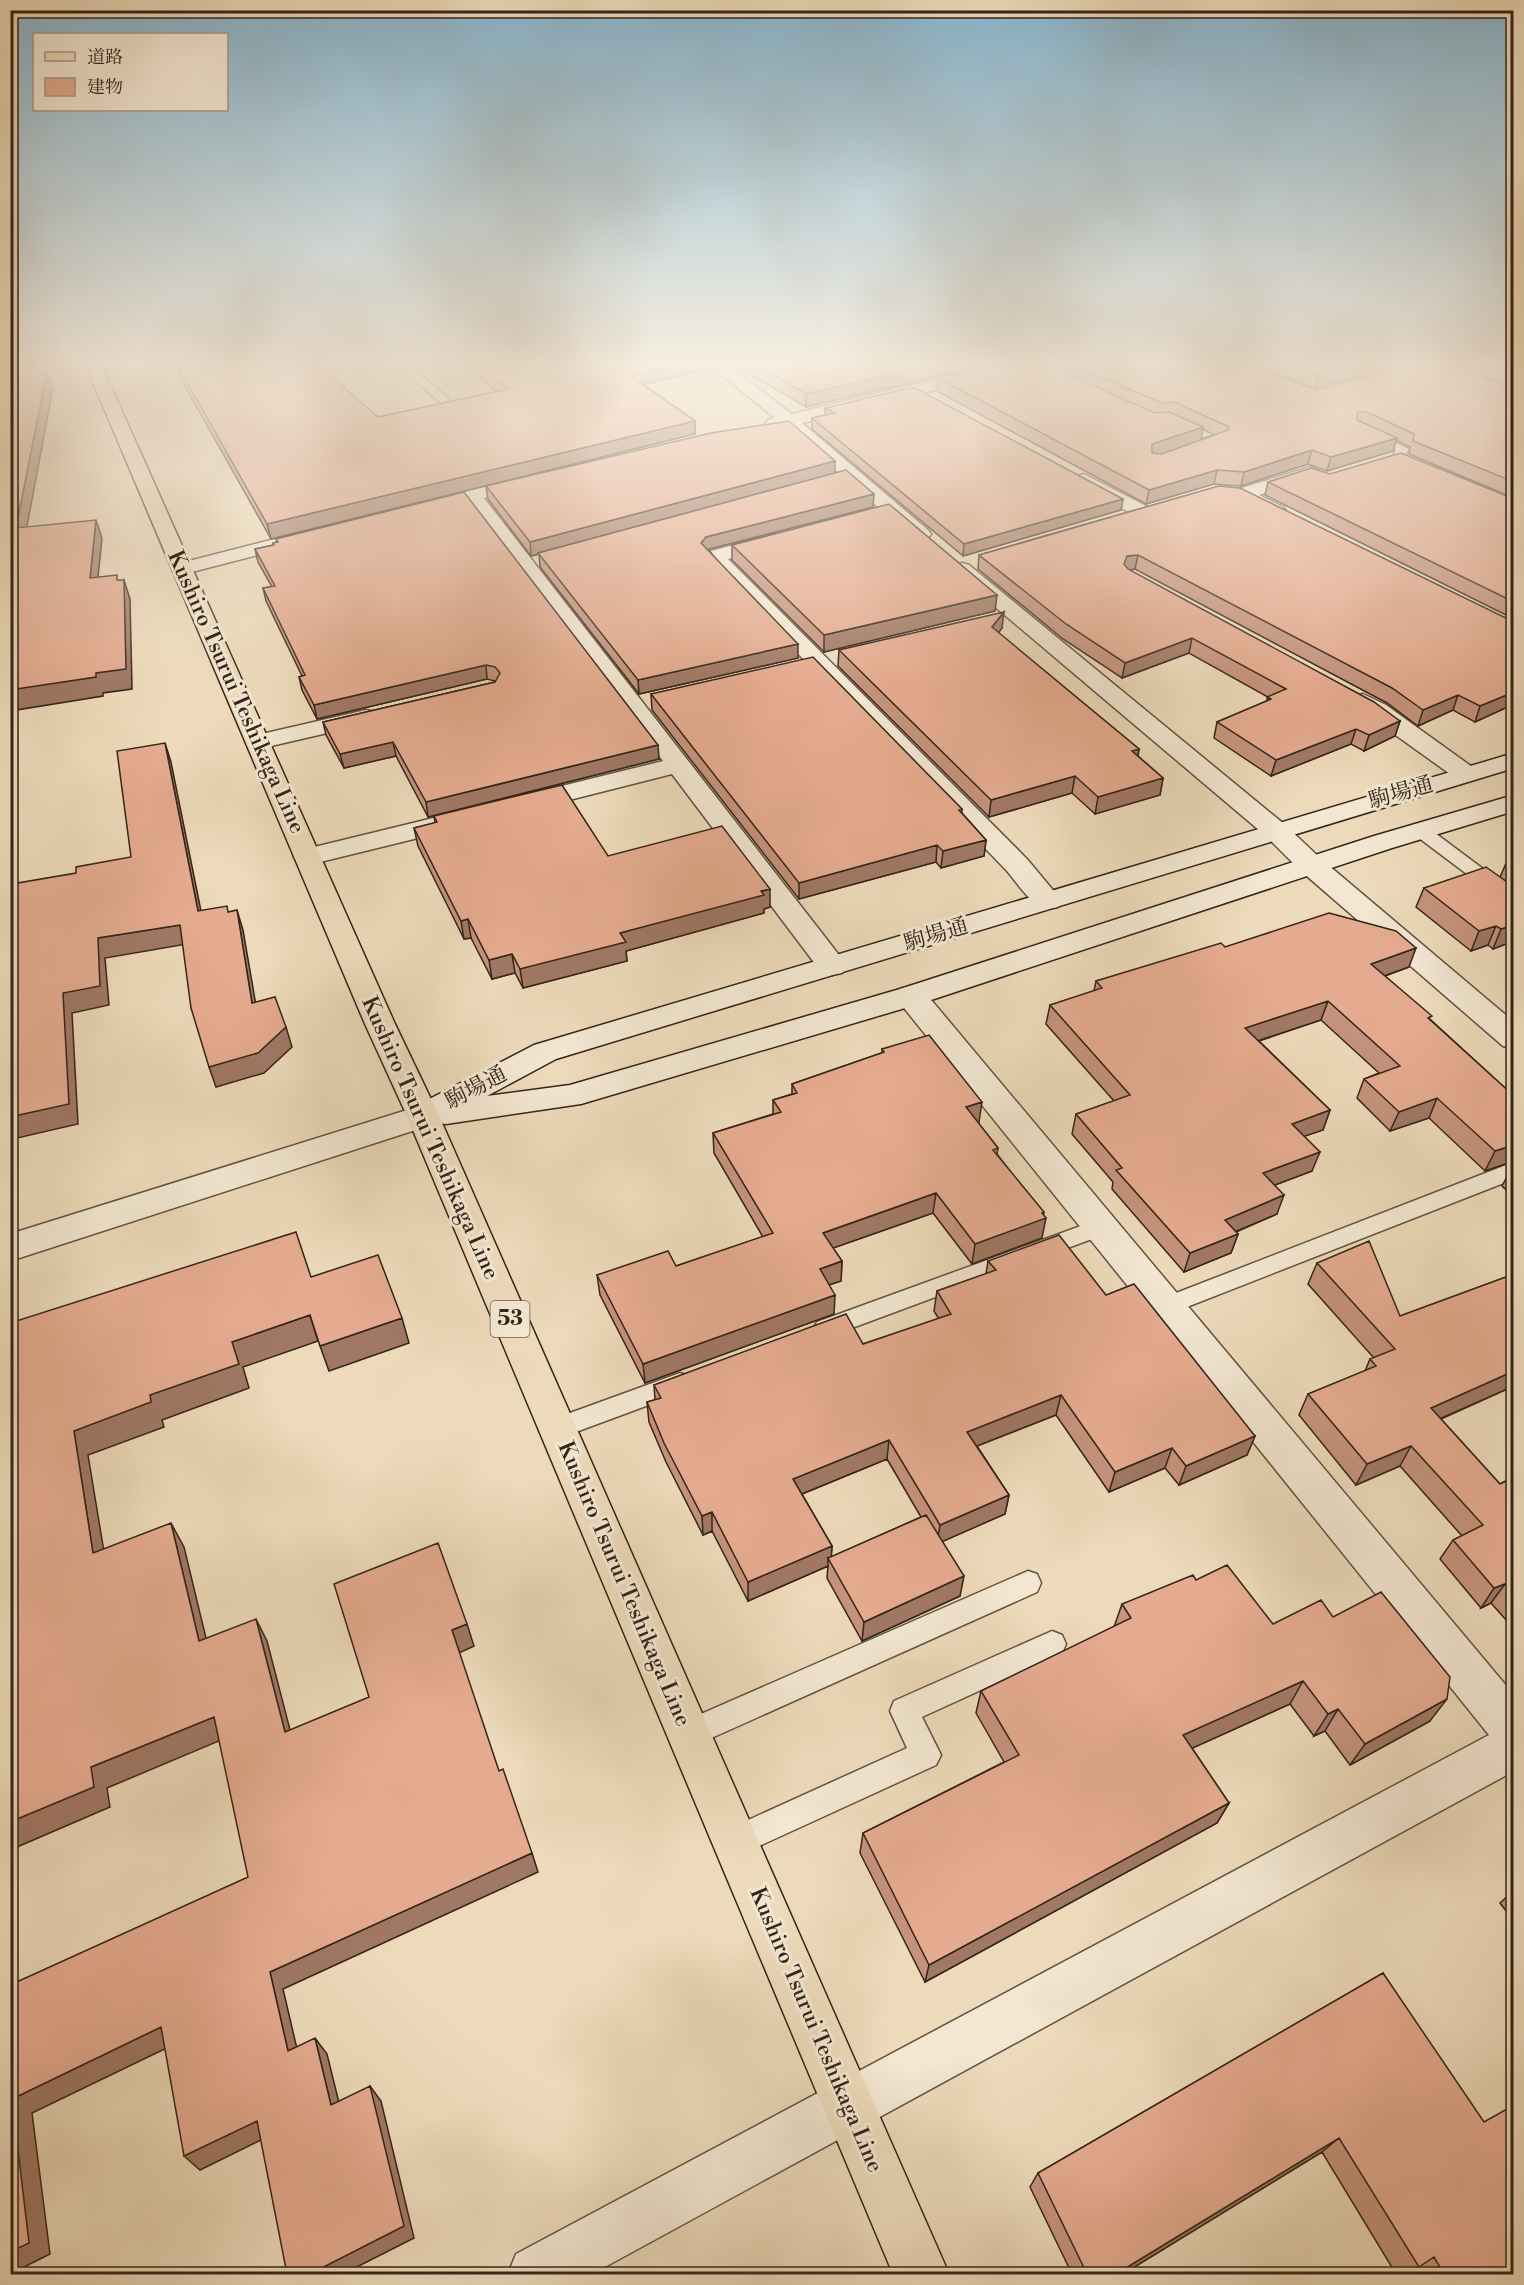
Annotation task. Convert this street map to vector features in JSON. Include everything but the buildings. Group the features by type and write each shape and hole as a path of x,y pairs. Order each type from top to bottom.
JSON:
{"main road":[{"name":"Kushiro Tsurui Teshikaga Line","path":"142,473 380,1024 423,1116 921,2274"}],"street":[{"path":"842,473 881,513 969,563 1006,617 1275,830 1311,865 1514,1039"},
{"path":"1070,473 1143,512"},
{"path":"1295,521 1233,493 1307,473"},
{"path":"1310,473 1326,480"},
{"path":"403,512 551,476"},
{"path":"472,495 531,562 644,702 679,765 832,966"},
{"path":"1121,518 1163,506"},
{"path":"184,568 311,536"},
{"path":"792,536 714,556 828,658 1048,901"},
{"path":"794,666 828,658"},
{"path":"1348,693 1378,710 1466,774"},
{"path":"258,742 384,712"},
{"name":"駒場通","path":"423,1116 545,1052 1048,901 1275,830 1514,760"},
{"path":"308,857 679,765"},
{"name":"駒場通","path":"423,1116 570,1096 911,996 1311,865 1514,803"},
{"path":"911,996 1514,1730"},
{"path":"10,1248 423,1116"},
{"path":"536,2274 1514,1746"}],"lane":[{"path":"1421,831 1514,901"},
{"path":"1166,1306 1514,1170"},
{"path":"801,1338 1100,1227"},
{"path":"557,1428 701,1375"},
{"path":"688,1734 1028,1583"},
{"path":"735,1842 926,1755 904,1711 1052,1644"}]}
